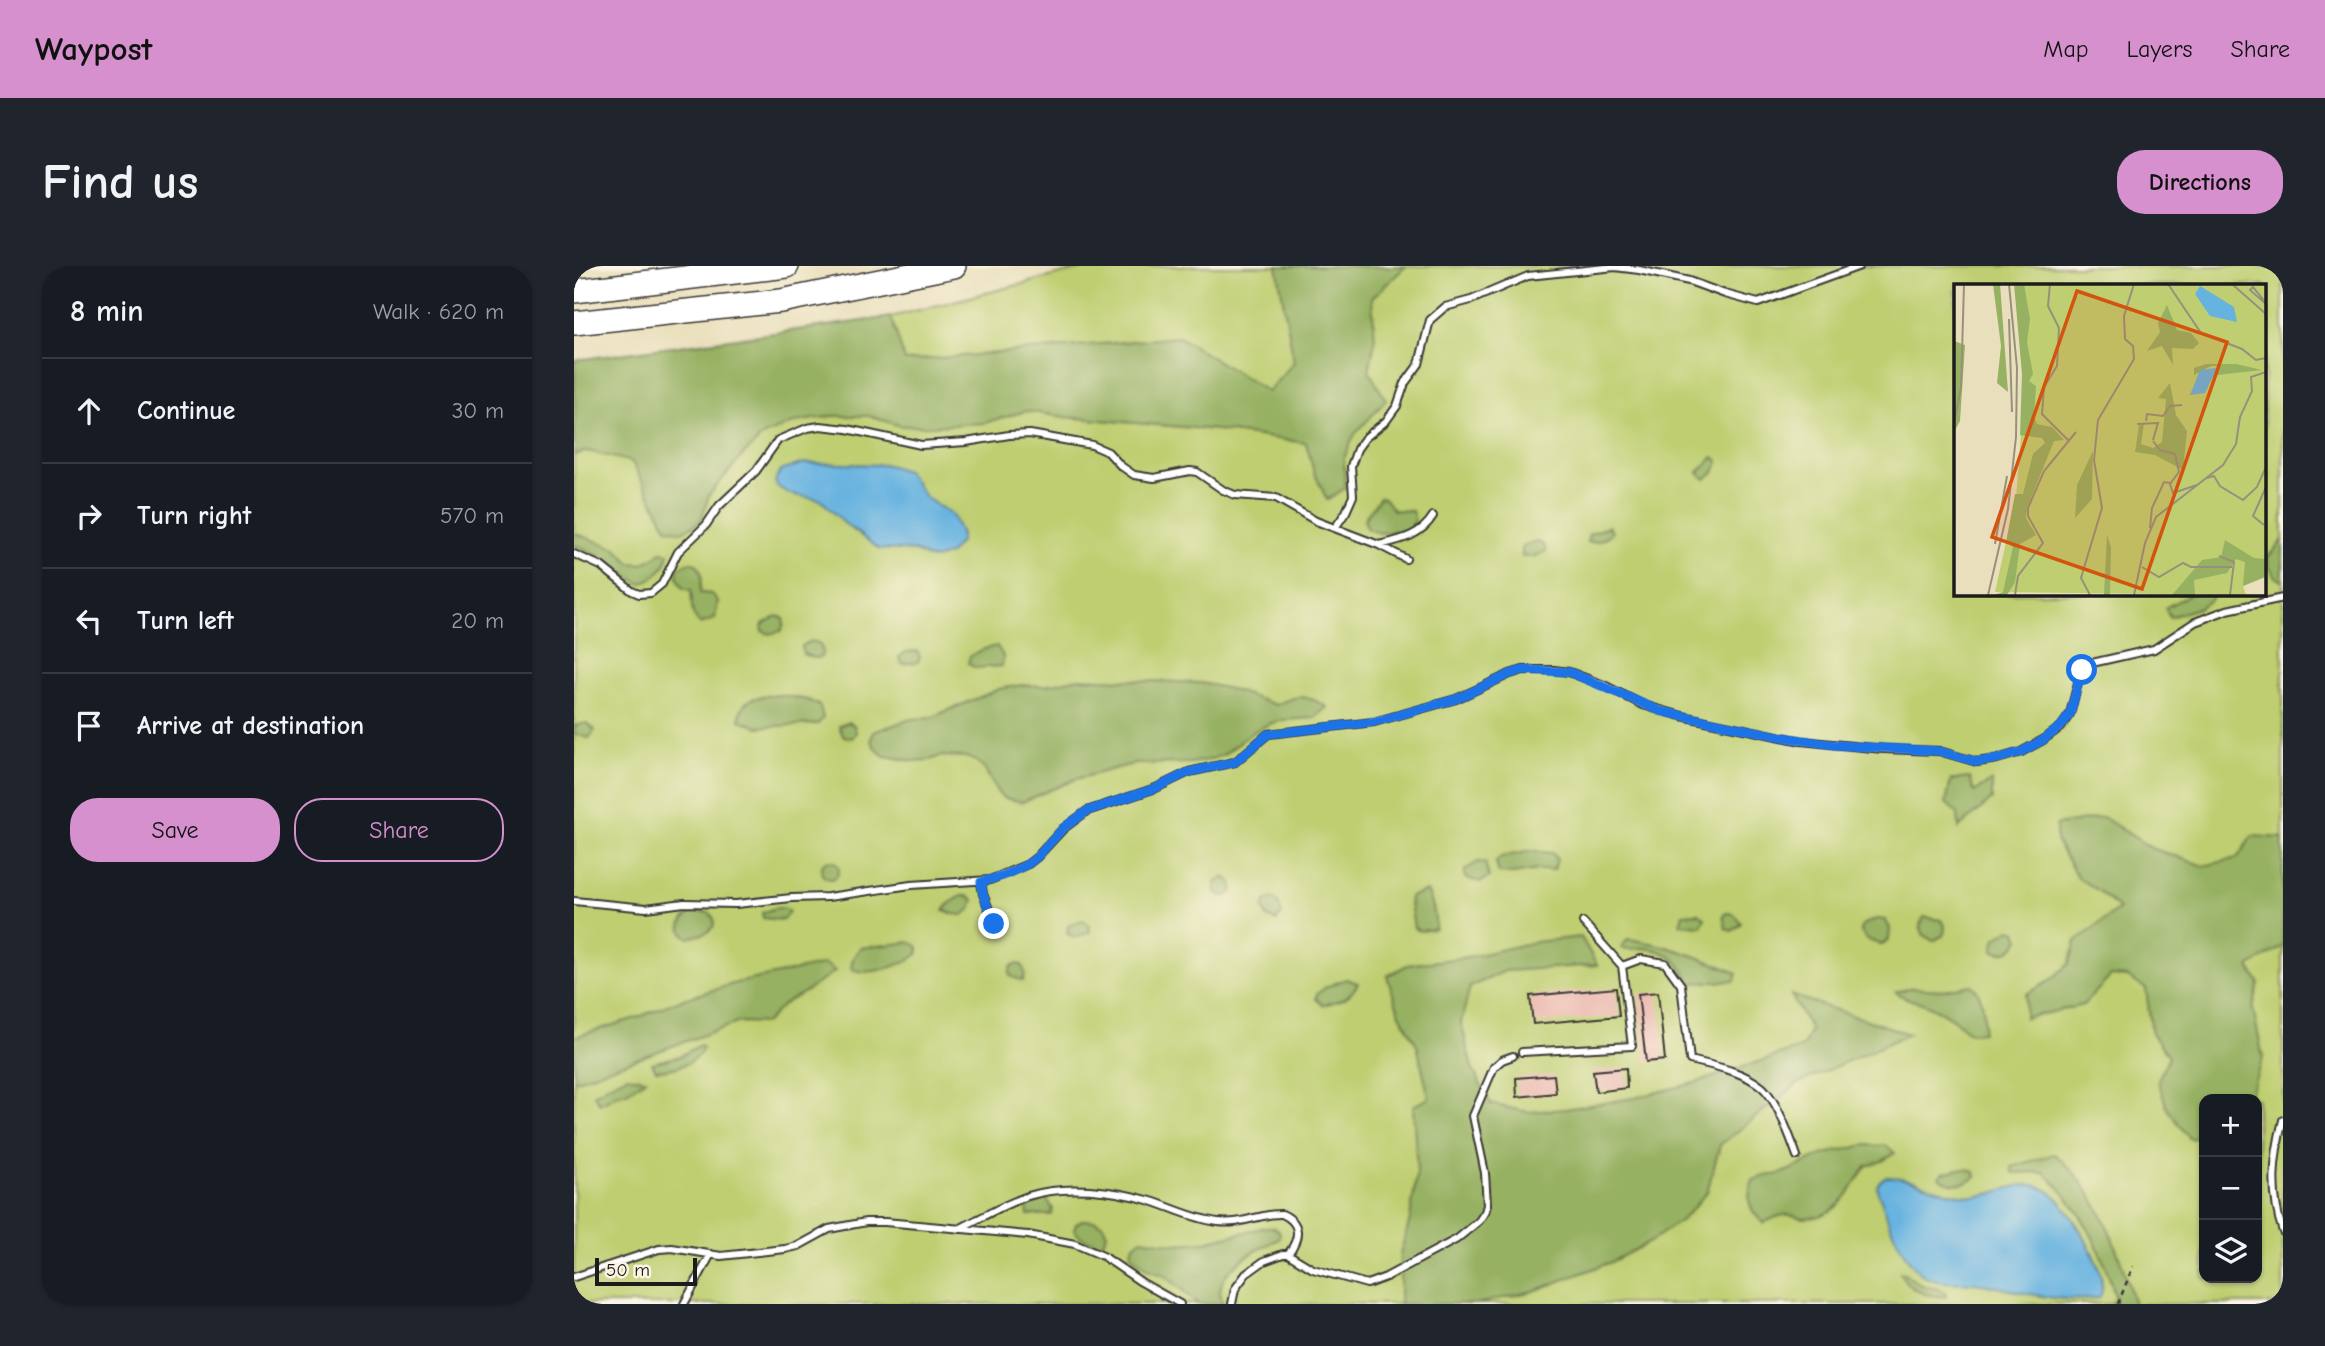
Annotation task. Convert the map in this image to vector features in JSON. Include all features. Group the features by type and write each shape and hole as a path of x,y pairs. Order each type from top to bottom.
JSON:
{"highway":[{"path":"574,291 787,266"},
{"path":"574,323 781,301 954,266"}],"lane":[{"path":"1335,528 1353,496 1354,454 1365,438 1392,414 1405,383 1419,364 1430,320 1445,307 1471,300 1528,276 1615,267 1689,281 1725,295 1758,303 1860,266"},
{"path":"574,554 601,566 632,591 639,594 651,593 662,583 678,552 706,525 719,506 756,471 778,440 807,428 820,426 921,445 1019,435 1093,445 1108,452 1134,475 1154,478 1197,472 1235,495 1276,498 1316,521 1379,545 1406,559"},
{"path":"1379,545 1411,536 1428,525 1433,516"},
{"path":"574,901 646,908 684,903 736,904 828,897 911,885 981,882 1003,876 1028,864 1063,828 1087,811 1156,788 1189,772 1235,762 1268,734 1374,722 1456,699 1523,670 1569,672 1660,711 1801,741 1939,751 1977,762 1997,759 2028,748 2061,726 2070,714 2080,675 2092,663 2154,649 2195,622 2227,610 2283,598"},
{"path":"981,882 998,933"},
{"path":"1522,1052 1632,1046 1622,966 1583,922"},
{"path":"1622,966 1642,959 1665,963 1681,985 1690,1060 1746,1076 1764,1089 1797,1156"},
{"path":"1288,1254 1313,1269 1367,1284 1399,1271 1457,1239 1479,1221 1485,1212 1487,1195 1474,1116 1494,1068 1502,1060 1513,1056"},
{"path":"2283,1120 2274,1163 2273,1184 2283,1232"},
{"path":"957,1230 1017,1200 1061,1190 1093,1191 1149,1200 1205,1220 1225,1223 1282,1214 1293,1221 1298,1230 1295,1245 1288,1254 1264,1261 1246,1274 1235,1289 1232,1304"},
{"path":"574,1278 659,1249 672,1248 721,1256 785,1249 798,1246 829,1229 866,1222 1038,1236 1075,1244 1103,1256 1180,1304"},
{"path":"684,1304 711,1254"}],"path":[{"path":"2118,1304 2133,1266"}],"green space":[{"path":"1093,266 2283,266 2283,1304 574,1304 574,427 787,348 891,317"},
{"path":"1277,266 1406,266 1372,298 1375,341 1369,371 1386,400 1355,434 1344,458 1345,488 1327,500 1314,472 1306,443 1217,430 1064,417 1026,411 984,423 934,426 901,426 869,416 832,416 796,422 764,435 743,455 709,495 701,521 682,532 667,528 632,462 588,451 574,455 575,360 891,317 905,361 1179,337 1268,392 1294,362"},
{"path":"1714,457 1719,462 1714,472 1705,479 1698,472"},
{"path":"1380,497 1384,498 1393,510 1412,511 1415,521 1408,530 1380,533 1367,529 1364,519"},
{"path":"1609,526 1612,532 1606,537 1587,542 1589,534"},
{"path":"574,533 616,548 630,563 642,564 661,552 669,553 660,572 641,584 592,552 574,545"},
{"path":"2283,540 2283,581 2272,572 2267,558"},
{"path":"1537,542 1544,545 1546,551 1533,557 1522,557 1525,545"},
{"path":"690,562 698,565 702,575 700,593 712,594 718,601 715,619 700,624 693,613 691,590 683,588 677,576 678,568"},
{"path":"2188,595 2212,595 2212,599 2198,608 2170,617 2165,608"},
{"path":"777,616 783,618 781,631 769,634 762,631 763,624"},
{"path":"811,641 819,643 823,651 821,657 814,658 803,654 802,646"},
{"path":"997,646 1003,656 1002,666 975,668 968,663 970,656"},
{"path":"917,651 920,657 918,662 902,664 899,657 906,652"},
{"path":"1078,678 1202,683 1230,689 1276,705 1302,697 1327,707 1315,718 1269,724 1253,732 1223,755 1208,760 1133,764 1076,779 1022,802 1004,798 998,793 985,770 976,761 966,757 941,756 913,761 884,756 871,740 873,732 911,719 930,718 999,689 1021,685 1044,686"},
{"path":"780,695 808,700 820,706 823,718 818,724 758,727 740,720 743,706 747,702 759,697"},
{"path":"848,722 854,725 856,733 852,738 843,736 839,726"},
{"path":"586,723 595,730 589,738 574,734 575,726"},
{"path":"1970,778 1974,792 1992,781 1992,799 1959,828 1958,814 1946,803 1951,780"},
{"path":"2103,817 2151,848 2204,866 2237,858 2252,836 2283,838 2283,946 2249,967 2259,983 2253,1009 2263,1058 2250,1094 2199,1094 2199,1137 2190,1139 2167,1108 2158,1080 2169,1056 2152,1034 2146,989 2127,977 2111,976 2083,1005 2025,1018 2026,994 2048,982 2069,964 2076,941 2119,909 2100,892 2078,878 2056,841 2056,825"},
{"path":"1531,851 1552,853 1557,859 1554,870 1499,873 1496,862 1501,857"},
{"path":"830,861 836,864 839,870 836,876 830,879 824,876 821,870 824,864"},
{"path":"1478,862 1485,862 1489,877 1481,882 1465,878 1465,870"},
{"path":"1224,878 1230,881 1233,887 1230,893 1224,896 1218,893 1215,887 1218,881"},
{"path":"1427,891 1434,910 1435,929 1420,931 1414,928 1409,897"},
{"path":"962,896 974,900 971,909 963,915 944,910 950,903"},
{"path":"1273,898 1278,902 1282,915 1276,921 1267,917 1263,907 1267,900"},
{"path":"775,908 789,911 783,920 763,918 762,913"},
{"path":"695,911 710,913 714,926 706,933 689,938 681,927 687,916"},
{"path":"1699,913 1705,918 1701,926 1680,924 1683,914"},
{"path":"1734,914 1741,923 1732,931 1726,929 1723,915"},
{"path":"1924,917 1941,920 1945,926 1944,935 1933,941 1923,934 1920,925"},
{"path":"1877,919 1885,920 1890,928 1889,939 1882,945 1866,939 1861,932 1862,925"},
{"path":"1083,920 1089,925 1090,932 1074,938 1067,933 1069,924"},
{"path":"2010,929 2017,931 2020,939 2015,947 2006,952 1993,951 1996,938"},
{"path":"1581,937 1597,965 1505,971 1470,987 1461,1022 1472,1068 1491,1104 1528,1112 1634,1098 1698,1082 1803,1047 1811,1030 1791,995 1909,1034 1799,1083 1720,1145 1707,1192 1684,1218 1650,1242 1611,1262 1534,1291 1476,1304 1400,1304 1400,1254 1410,1219 1417,1172 1413,1106 1429,1098 1417,1045 1399,1012 1387,976 1407,965 1474,956 1534,942"},
{"path":"1628,939 1670,948 1711,962 1737,973 1735,981 1691,983 1678,963 1660,951 1621,948"},
{"path":"911,942 918,947 918,954 904,962 875,971 857,971 851,968 853,958 860,948"},
{"path":"825,964 835,971 785,1003 765,1023 740,1022 574,1081 574,1037 736,983"},
{"path":"1022,965 1025,973 1023,981 1009,973 1011,966"},
{"path":"1346,979 1358,983 1348,996 1323,1005 1316,999 1317,994 1326,987"},
{"path":"1972,985 1982,1001 1983,1032 1969,1033 1944,1014 1896,992 1911,988 1942,990"},
{"path":"700,1045 703,1049 699,1055 682,1066 656,1070 652,1063 680,1056"},
{"path":"627,1076 646,1079 627,1092 600,1104 594,1095"},
{"path":"1866,1145 1887,1146 1895,1153 1866,1166 1843,1201 1827,1213 1806,1218 1783,1215 1764,1223 1752,1209 1749,1199 1753,1180 1781,1174 1824,1154"},
{"path":"2054,1154 2070,1168 2095,1203 2114,1242 2134,1304 2110,1304 2116,1299 2097,1246 2080,1215 2058,1186 2044,1172 2013,1173 2012,1167"},
{"path":"1958,1169 1975,1172 1976,1177 1958,1184 1939,1177 1943,1173"},
{"path":"1047,1199 1053,1209 1051,1215 1028,1215 1027,1206"},
{"path":"1082,1220 1103,1225 1107,1234 1101,1245 1080,1237 1074,1229"},
{"path":"1273,1227 1280,1232 1279,1239 1247,1256 1228,1273 1222,1282 1220,1293 1223,1304 1198,1304 1167,1277 1147,1269 1131,1256 1132,1247 1141,1239 1174,1244 1205,1242"},
{"path":"1900,1272 1920,1284 1946,1292 1946,1297 1919,1292 1903,1279"}],"water":[{"path":"804,463 888,465 907,471 925,497 952,515 961,534 960,542 950,554 935,559 915,551 879,549 844,523 821,500 790,494 778,487 775,482 782,470"},
{"path":"1886,1177 1909,1180 1963,1195 1983,1195 2023,1185 2038,1186 2048,1191 2069,1213 2096,1260 2101,1276 2102,1289 2099,1298 2055,1298 1982,1284 1942,1282 1927,1278 1909,1261 1890,1224 1877,1191 1878,1184"}],"building":[{"path":"1616,988 1619,1016 1533,1024 1530,996"},
{"path":"1658,992 1665,1060 1646,1062 1638,994"},
{"path":"1626,1068 1627,1088 1596,1092 1593,1071"},
{"path":"1554,1075 1556,1093 1517,1097 1516,1078"}],"route":[{"path":"994,924 981,882 1003,876 1028,864 1063,828 1087,811 1156,788 1189,772 1235,762 1258,740 1276,731 1374,722 1456,699 1523,670 1569,672 1660,711 1801,741 1939,751 1977,762 2021,752 2053,734 2070,714 2082,670"}]}
